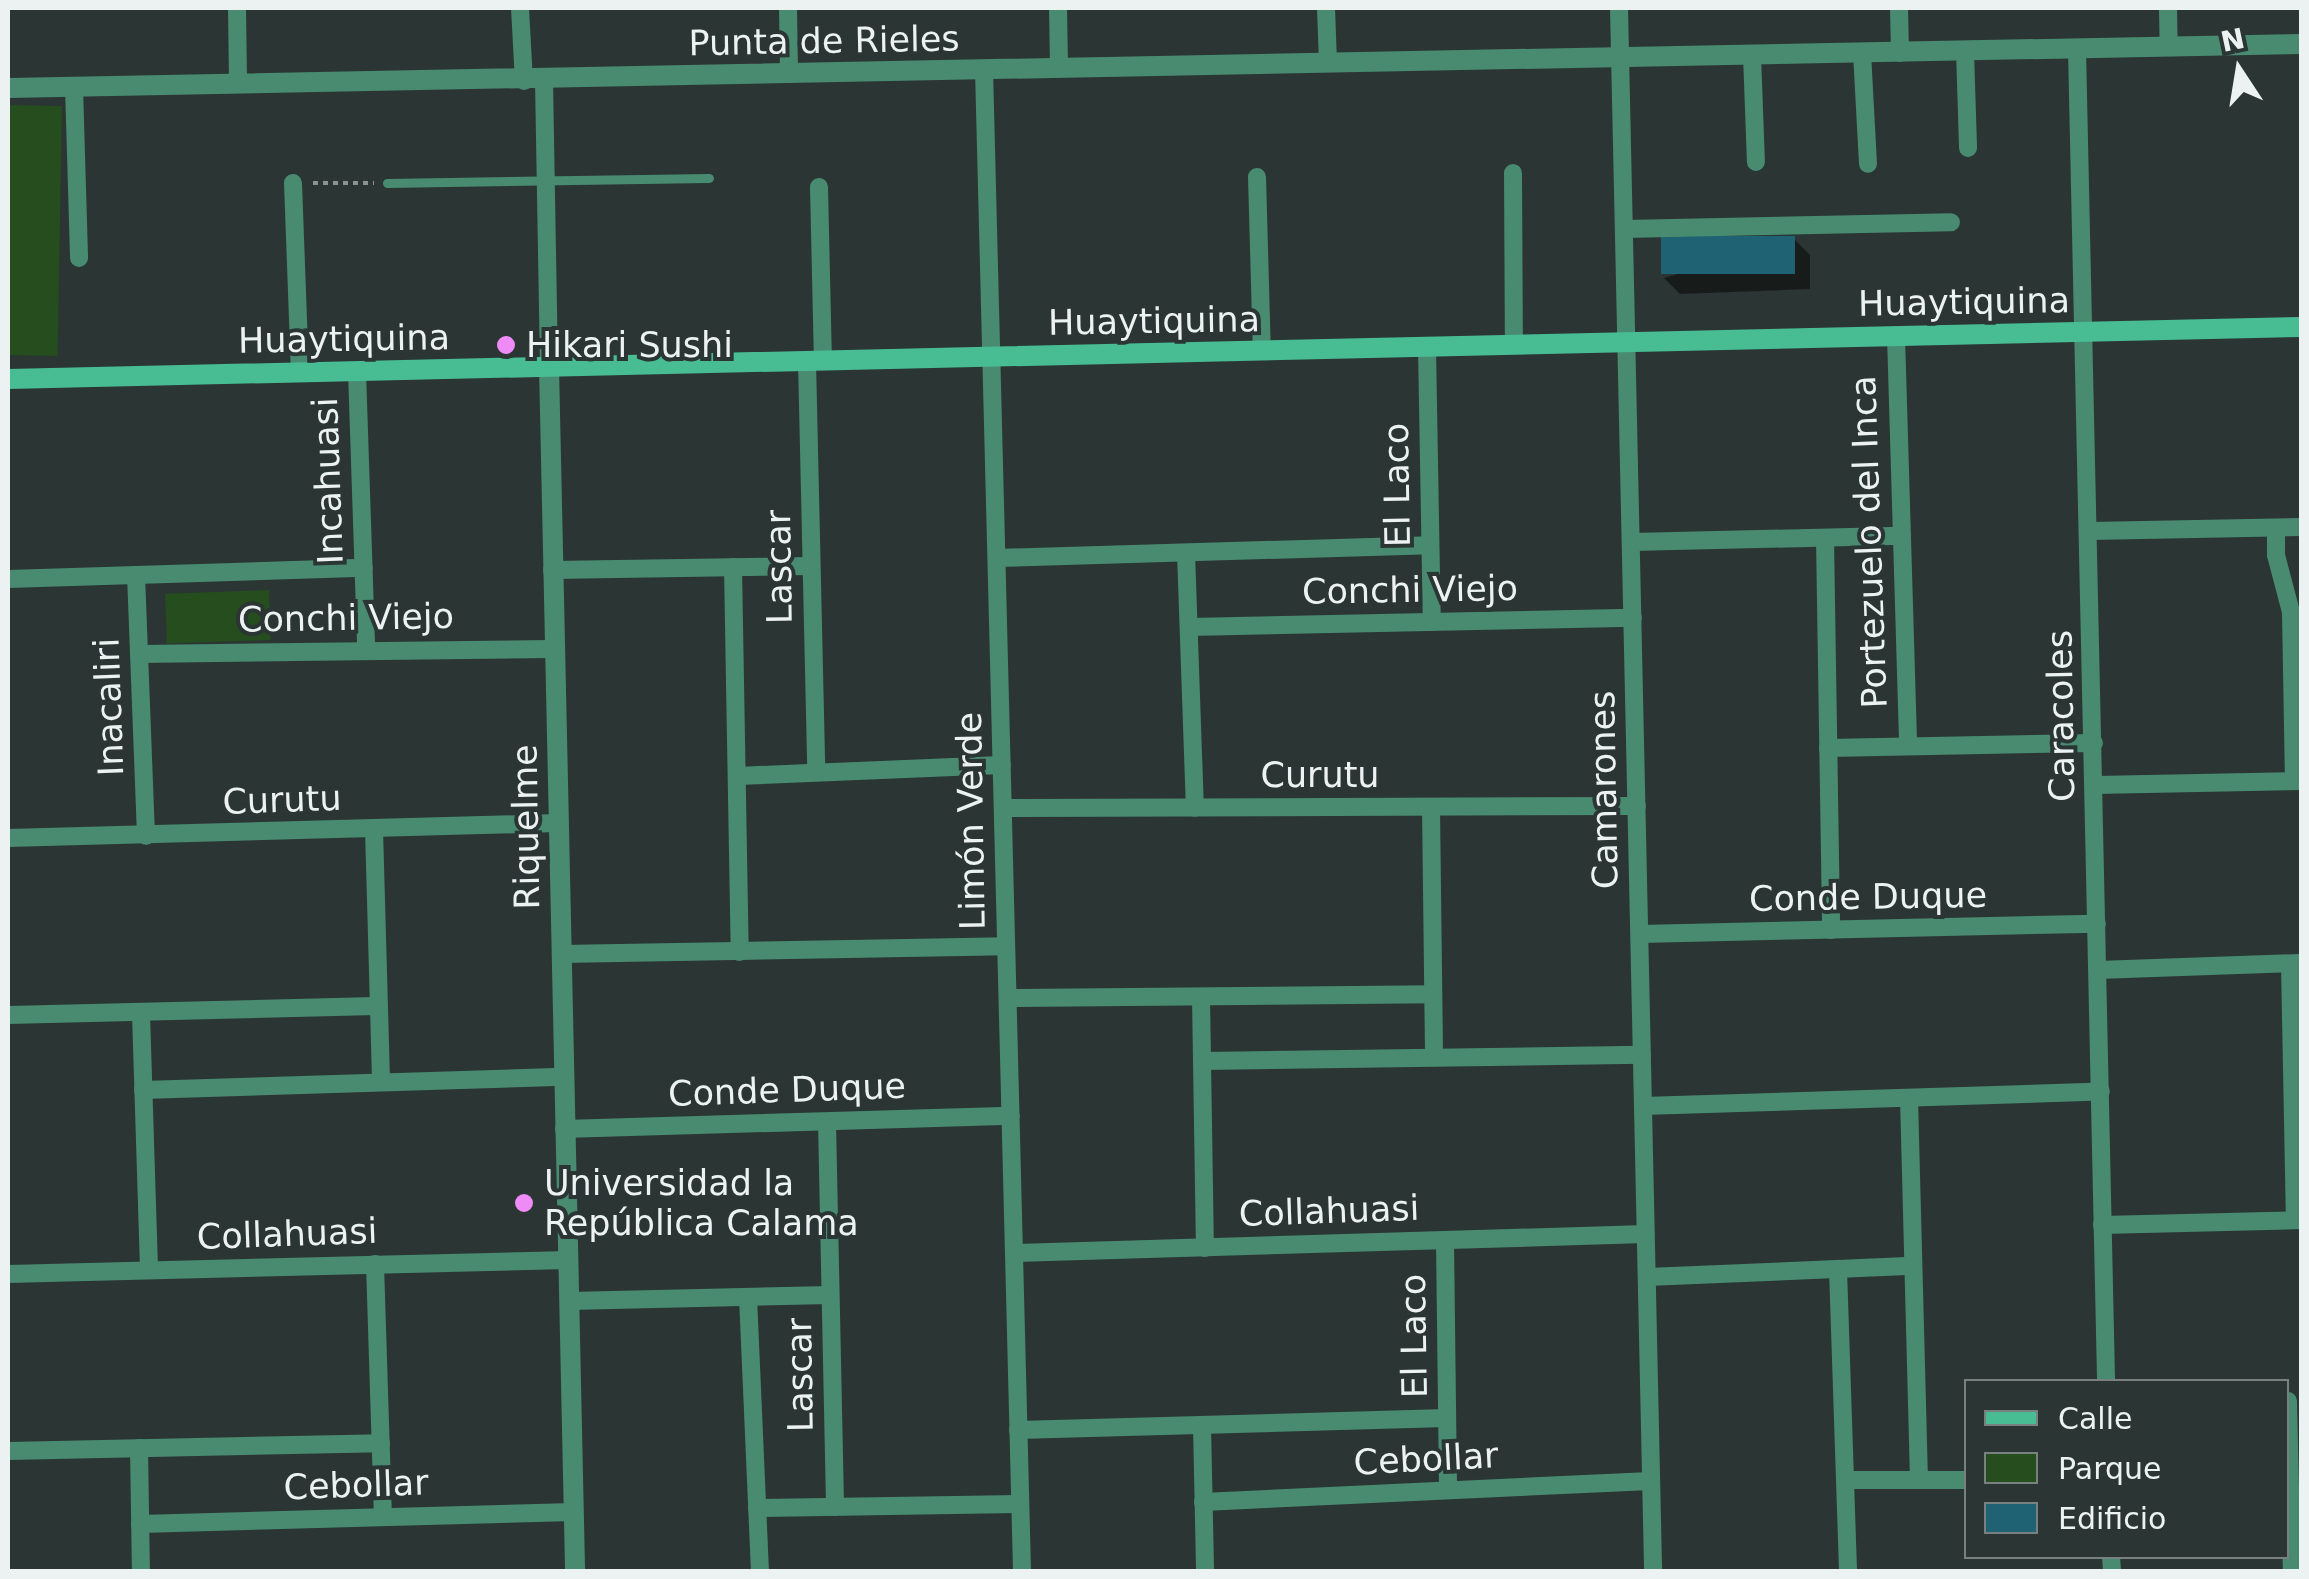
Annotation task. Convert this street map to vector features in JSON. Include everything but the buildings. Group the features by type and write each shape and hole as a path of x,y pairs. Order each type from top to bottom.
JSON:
{"main road":[{"name":"Huaytiquina","path":"8,379 2302,327"}],"street":[{"path":"237,8 238,84"},
{"name":"Riquelme","path":"520,8 546,175 575,1572"},
{"path":"788,8 790,74"},
{"path":"1058,8 1059,68"},
{"path":"1326,8 1328,62"},
{"name":"Camarones","path":"1619,8 1654,1572"},
{"path":"1899,8 1900,54"},
{"path":"2168,8 2169,47"},
{"name":"Punta de Rieles","path":"8,88 534,81 2302,44"},
{"name":"Caracoles","path":"2078,49 2106,1379"},
{"path":"1965,51 1968,148"},
{"path":"1862,53 1868,164"},
{"path":"1752,56 1756,162"},
{"name":"Limón Verde","path":"984,69 1022,1572"},
{"path":"74,87 79,258"},
{"path":"1513,173 1514,345"},
{"path":"1257,177 1262,351"},
{"name":"Incahuasi","path":"293,183 300,372"},
{"name":"Lascar","path":"816,772 811,566 819,187"},
{"path":"1624,229 1951,222"},
{"name":"Portezuelo del Inca","path":"1896,336 1908,746"},
{"name":"El Laco","path":"1427,347 1432,622"},
{"name":"Incahuasi","path":"357,371 366,649"},
{"path":"2090,531 2302,527"},
{"path":"2095,784 2298,781 2296,612 2276,556 2276,528"},
{"path":"1631,542 1902,536"},
{"name":"Portezuelo del Inca","path":"1825,538 1832,930"},
{"name":"Conchi Viejo","path":"997,558 1430,545"},
{"path":"1186,552 1195,808"},
{"path":"552,570 811,566"},
{"name":"Lascar","path":"733,567 740,952"},
{"name":"Conchi Viejo","path":"8,578 364,568"},
{"name":"Inacaliri","path":"136,575 146,836"},
{"name":"Conchi Viejo","path":"1188,627 1632,618"},
{"name":"Conchi Viejo","path":"139,654 554,649"},
{"path":"1828,748 2094,743"},
{"path":"737,776 1002,764"},
{"name":"Curutu","path":"1003,808 1637,806"},
{"path":"1431,807 1434,1058"},
{"name":"Curutu","path":"8,838 558,823"},
{"path":"374,830 380,1082"},
{"name":"Conde Duque","path":"1640,934 2098,924"},
{"path":"561,954 1006,946"},
{"path":"2098,970 2296,964 2298,1220 2102,1224"},
{"path":"1008,998 1433,994"},
{"path":"1201,996 1205,1248"},
{"path":"8,1015 376,1006"},
{"path":"142,1014 150,1270"},
{"path":"1202,1060 1642,1054"},
{"path":"143,1090 563,1077"},
{"path":"1643,1106 2101,1092"},
{"path":"1908,1098 1919,1480"},
{"name":"Conde Duque","path":"564,1128 1011,1116"},
{"name":"Lascar","path":"826,1122 835,1507"},
{"name":"Collahuasi","path":"1014,1253 1646,1234"},
{"name":"El Laco","path":"1445,1240 1448,1490"},
{"name":"Collahuasi","path":"8,1274 568,1260"},
{"path":"374,1264 383,1516"},
{"path":"1647,1278 1913,1266"},
{"path":"1838,1269 1848,1572"},
{"path":"569,1301 830,1295"},
{"name":"Lascar","path":"748,1297 760,1572"},
{"path":"2292,1401 2296,1474 2292,1572"},
{"name":"Cebollar","path":"1018,1430 1447,1418"},
{"path":"1202,1425 1205,1572"},
{"name":"Cebollar","path":"8,1451 380,1442"},
{"path":"139,1448 141,1572"},
{"path":"1845,1480 1964,1480"},
{"name":"Cebollar","path":"1204,1502 1652,1481"},
{"path":"758,1508 1020,1504"},
{"name":"Cebollar","path":"140,1524 574,1512"}],"lane":[{"path":"387,182 546,175 708,178"}],"path":[{"path":"293,183 387,182"}],"green space":[{"path":"8,105 62,106 58,356 8,355"},
{"path":"269,590 271,640 167,644 165,594"}],"place":[{"name":"Hikari Sushi","path":"506,345"},
{"name":"Universidad la República Calama","path":"524,1203"}]}
